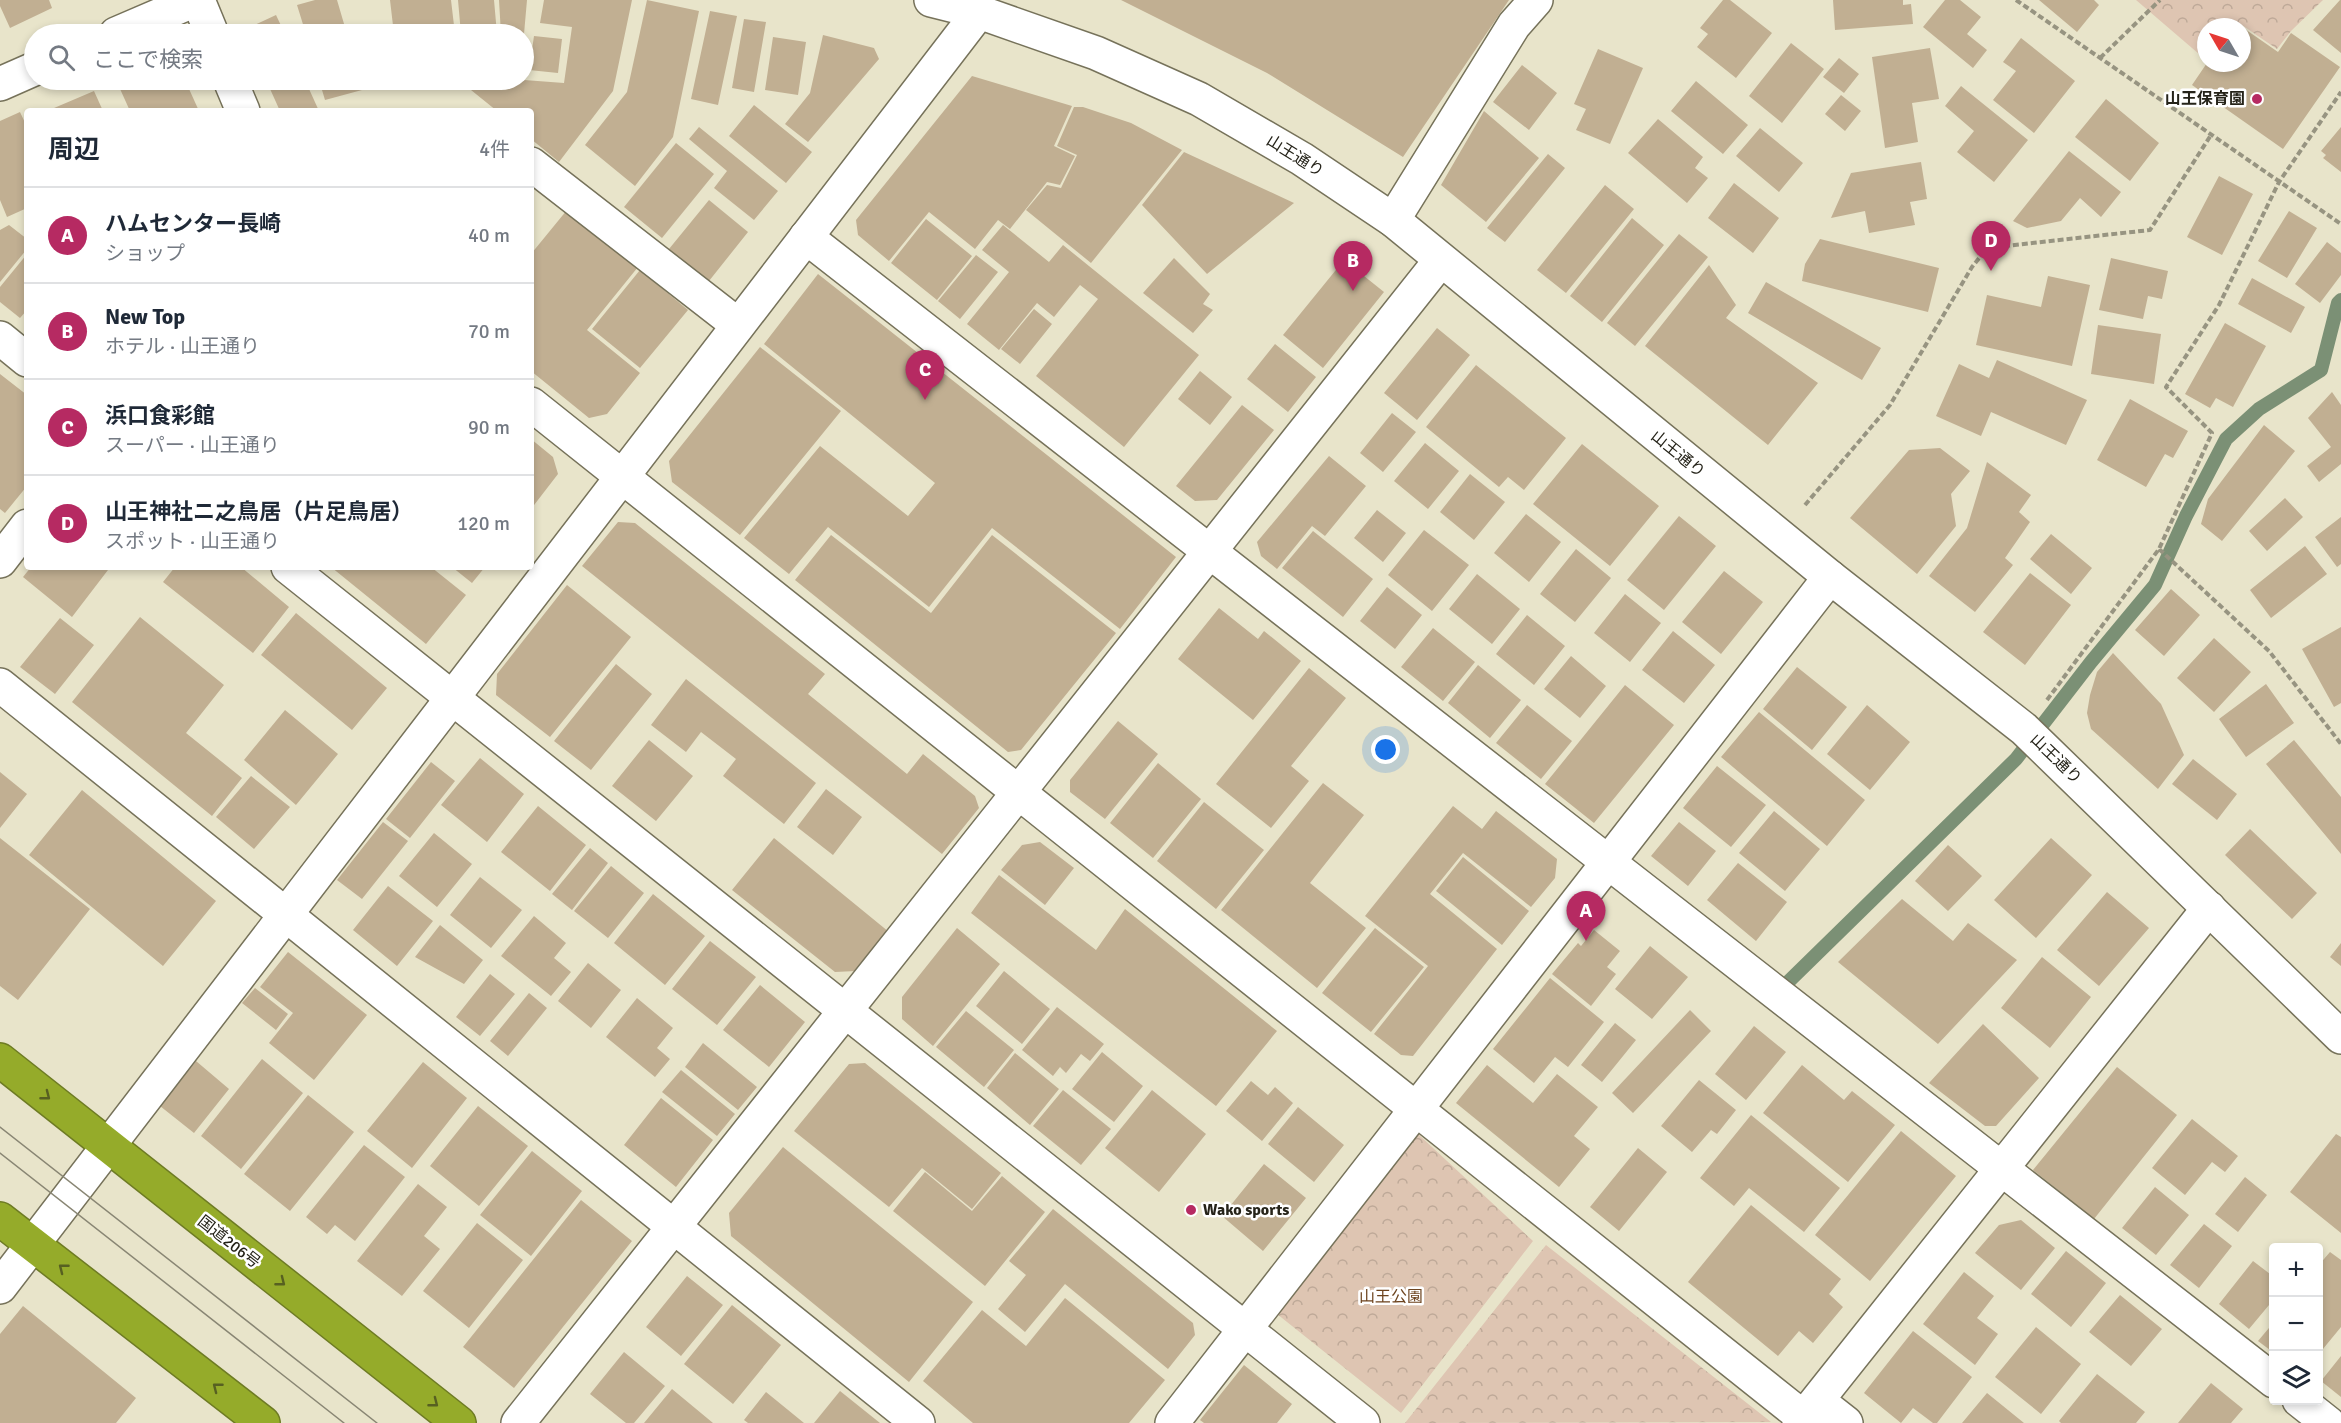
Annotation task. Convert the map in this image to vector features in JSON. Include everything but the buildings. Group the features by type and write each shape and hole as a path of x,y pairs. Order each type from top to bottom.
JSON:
{"highway":[{"name":"国道206号","path":"0,1060 459,1423"},
{"path":"0,1219 263,1423"}],"street":[{"path":"132,24 160,7 196,0 207,24"},
{"name":"山王通り","path":"931,0 983,6 1096,52 1199,99 1302,159 1393,220 1440,261 1779,537 2024,729 2341,1036"},
{"path":"1393,220 1514,26 1536,0"},
{"path":"0,1287 983,6"},
{"path":"0,84 24,73"},
{"path":"234,90 242,108"},
{"path":"534,167 738,325"},
{"path":"806,237 2269,1377"},
{"path":"518,1423 1440,261"},
{"path":"0,338 24,358"},
{"path":"534,406 1416,1108 1807,1414 1846,1423"},
{"path":"0,561 24,530"},
{"path":"292,570 1363,1423"},
{"path":"1172,1423 1830,577"},
{"path":"0,685 918,1423"},
{"path":"1807,1414 2209,908"},
{"path":"2304,1405 2328,1423"}],"path":[{"path":"2016,0 2341,224"},
{"path":"2100,58 2160,0"},
{"path":"2024,729 2159,549 2212,433 2166,387 2219,305 2279,182 2341,92"},
{"path":"1779,537 1890,405 1972,267 1987,248 2150,230 2211,135"},
{"path":"2159,549 2269,651 2341,744"}],"green space":[{"path":"2136,0 2323,0 2291,31 2277,49 2251,31 2251,18 2197,18 2197,52"},
{"name":"山王公園","path":"1418,1134 1533,1241 1401,1413 1277,1314"},
{"path":"1546,1245 1771,1422 1405,1423"}],"waterway":[{"path":"1784,986 2016,759 2091,662 2155,585 2186,516 2226,439 2259,409 2321,370 2338,303 2341,300"}],"tram line":[{"path":"0,1127 377,1423"},
{"path":"0,1153 344,1423"}],"place":[{"name":"山王保育園","path":"2257,99"},
{"name":"山王神社ニ之鳥居（片足鳥居）","path":"1991,271"},
{"name":"New Top","path":"1353,291"},
{"name":"浜口食彩館","path":"925,400"},
{"name":"ハムセンター長崎","path":"1586,941"},
{"name":"Wako sports","path":"1191,1210"}]}
